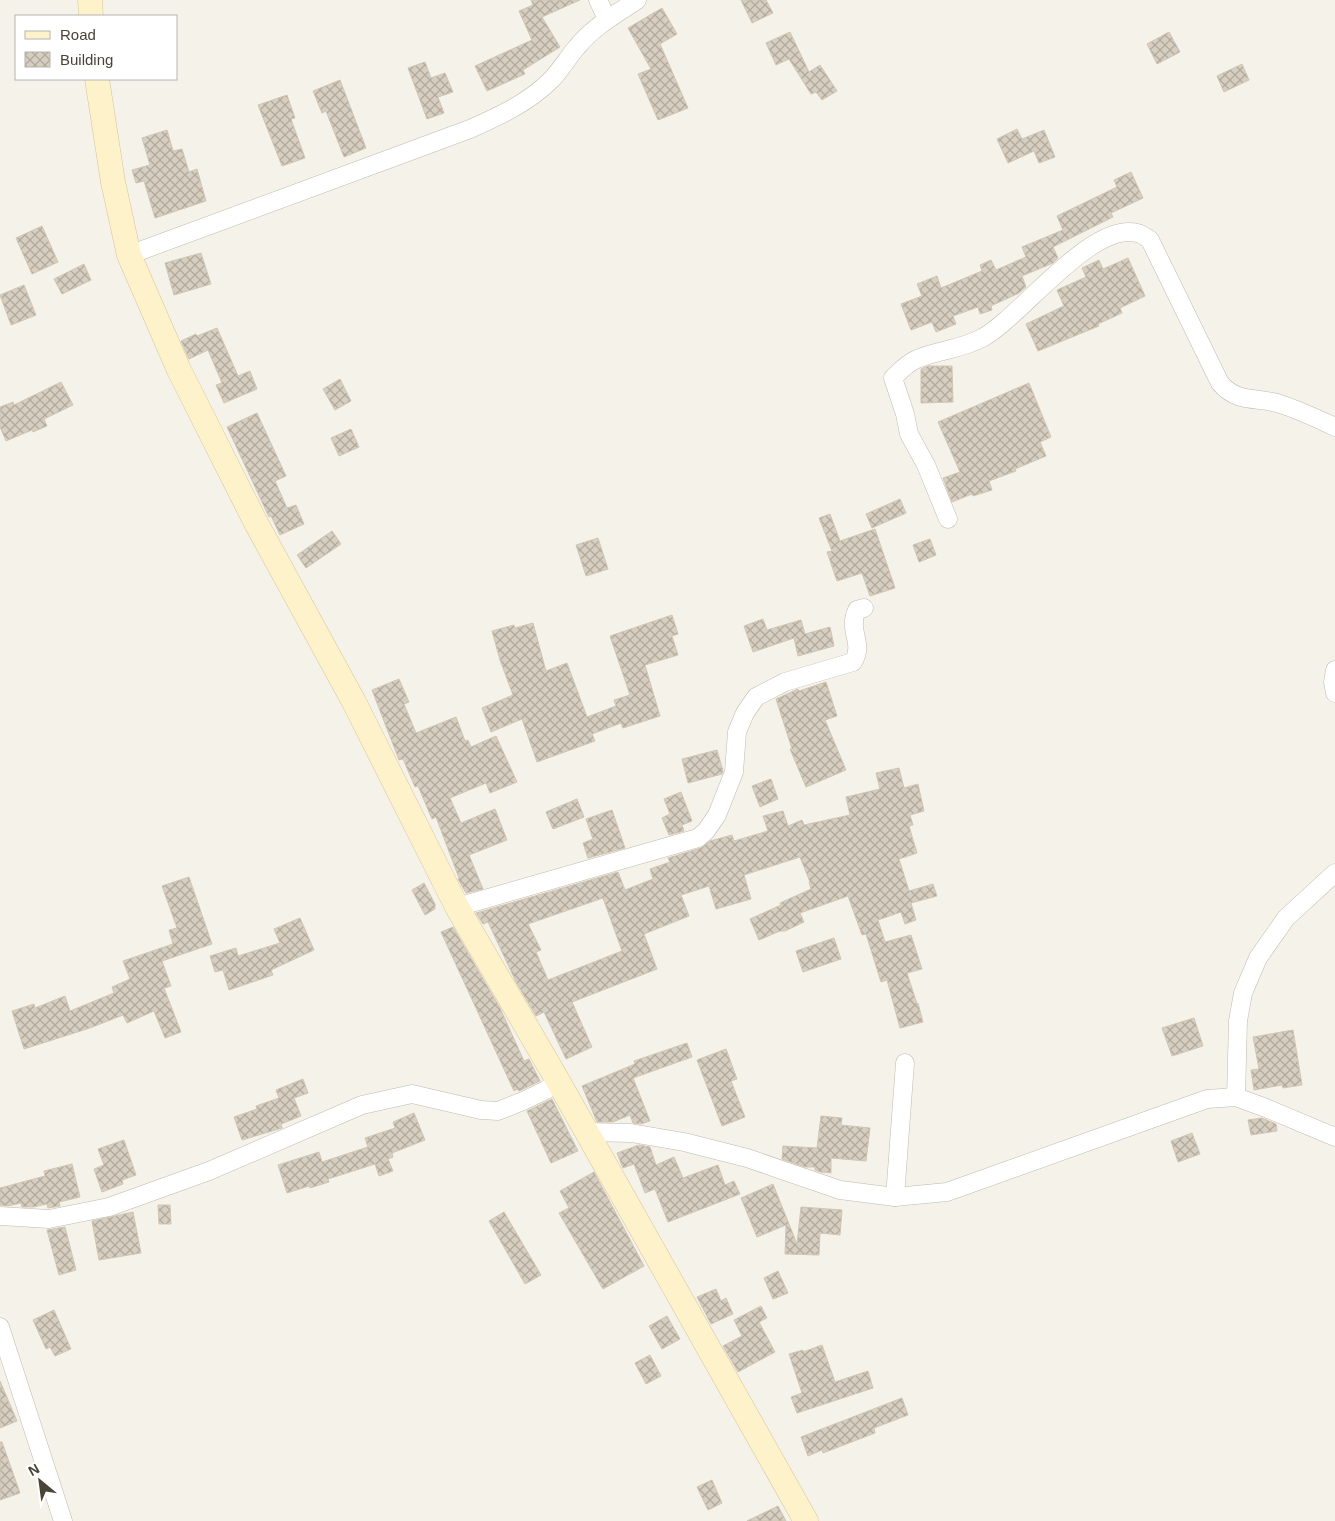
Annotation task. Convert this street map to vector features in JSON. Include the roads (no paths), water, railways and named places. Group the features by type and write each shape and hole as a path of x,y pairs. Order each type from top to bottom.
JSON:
{"street":[{"path":"90,0 91,15"},
{"path":"598,0 607,19"},
{"path":"129,255 470,129 511,110 552,80 591,32 607,19 637,0"},
{"path":"98,80 112,173 129,255 179,370 254,521 354,702 457,907 587,1132 806,1521"},
{"path":"948,519 926,465 909,434 905,414 893,378 916,359 983,338 1080,253 1110,237 1123,233 1136,232 1150,240 1224,388 1238,397 1276,403 1301,411 1335,427"},
{"path":"457,907 698,838 718,815 729,787 734,772 737,732 750,705 756,697 785,682 853,662 857,656 858,647 853,627 854,616 856,610 864,608"},
{"path":"1335,670 1335,693"},
{"path":"1236,1097 1238,1021 1243,993 1258,958 1286,918 1335,873"},
{"path":"895,1197 905,1063"},
{"path":"0,1216 49,1219 109,1207 209,1171 362,1105 412,1094 481,1110 498,1111 524,1101 558,1082"},
{"path":"587,1132 631,1133 684,1142 747,1158 840,1190 895,1197 947,1192 1206,1099 1236,1097 1335,1137"},
{"path":"0,1327 63,1521"}]}
